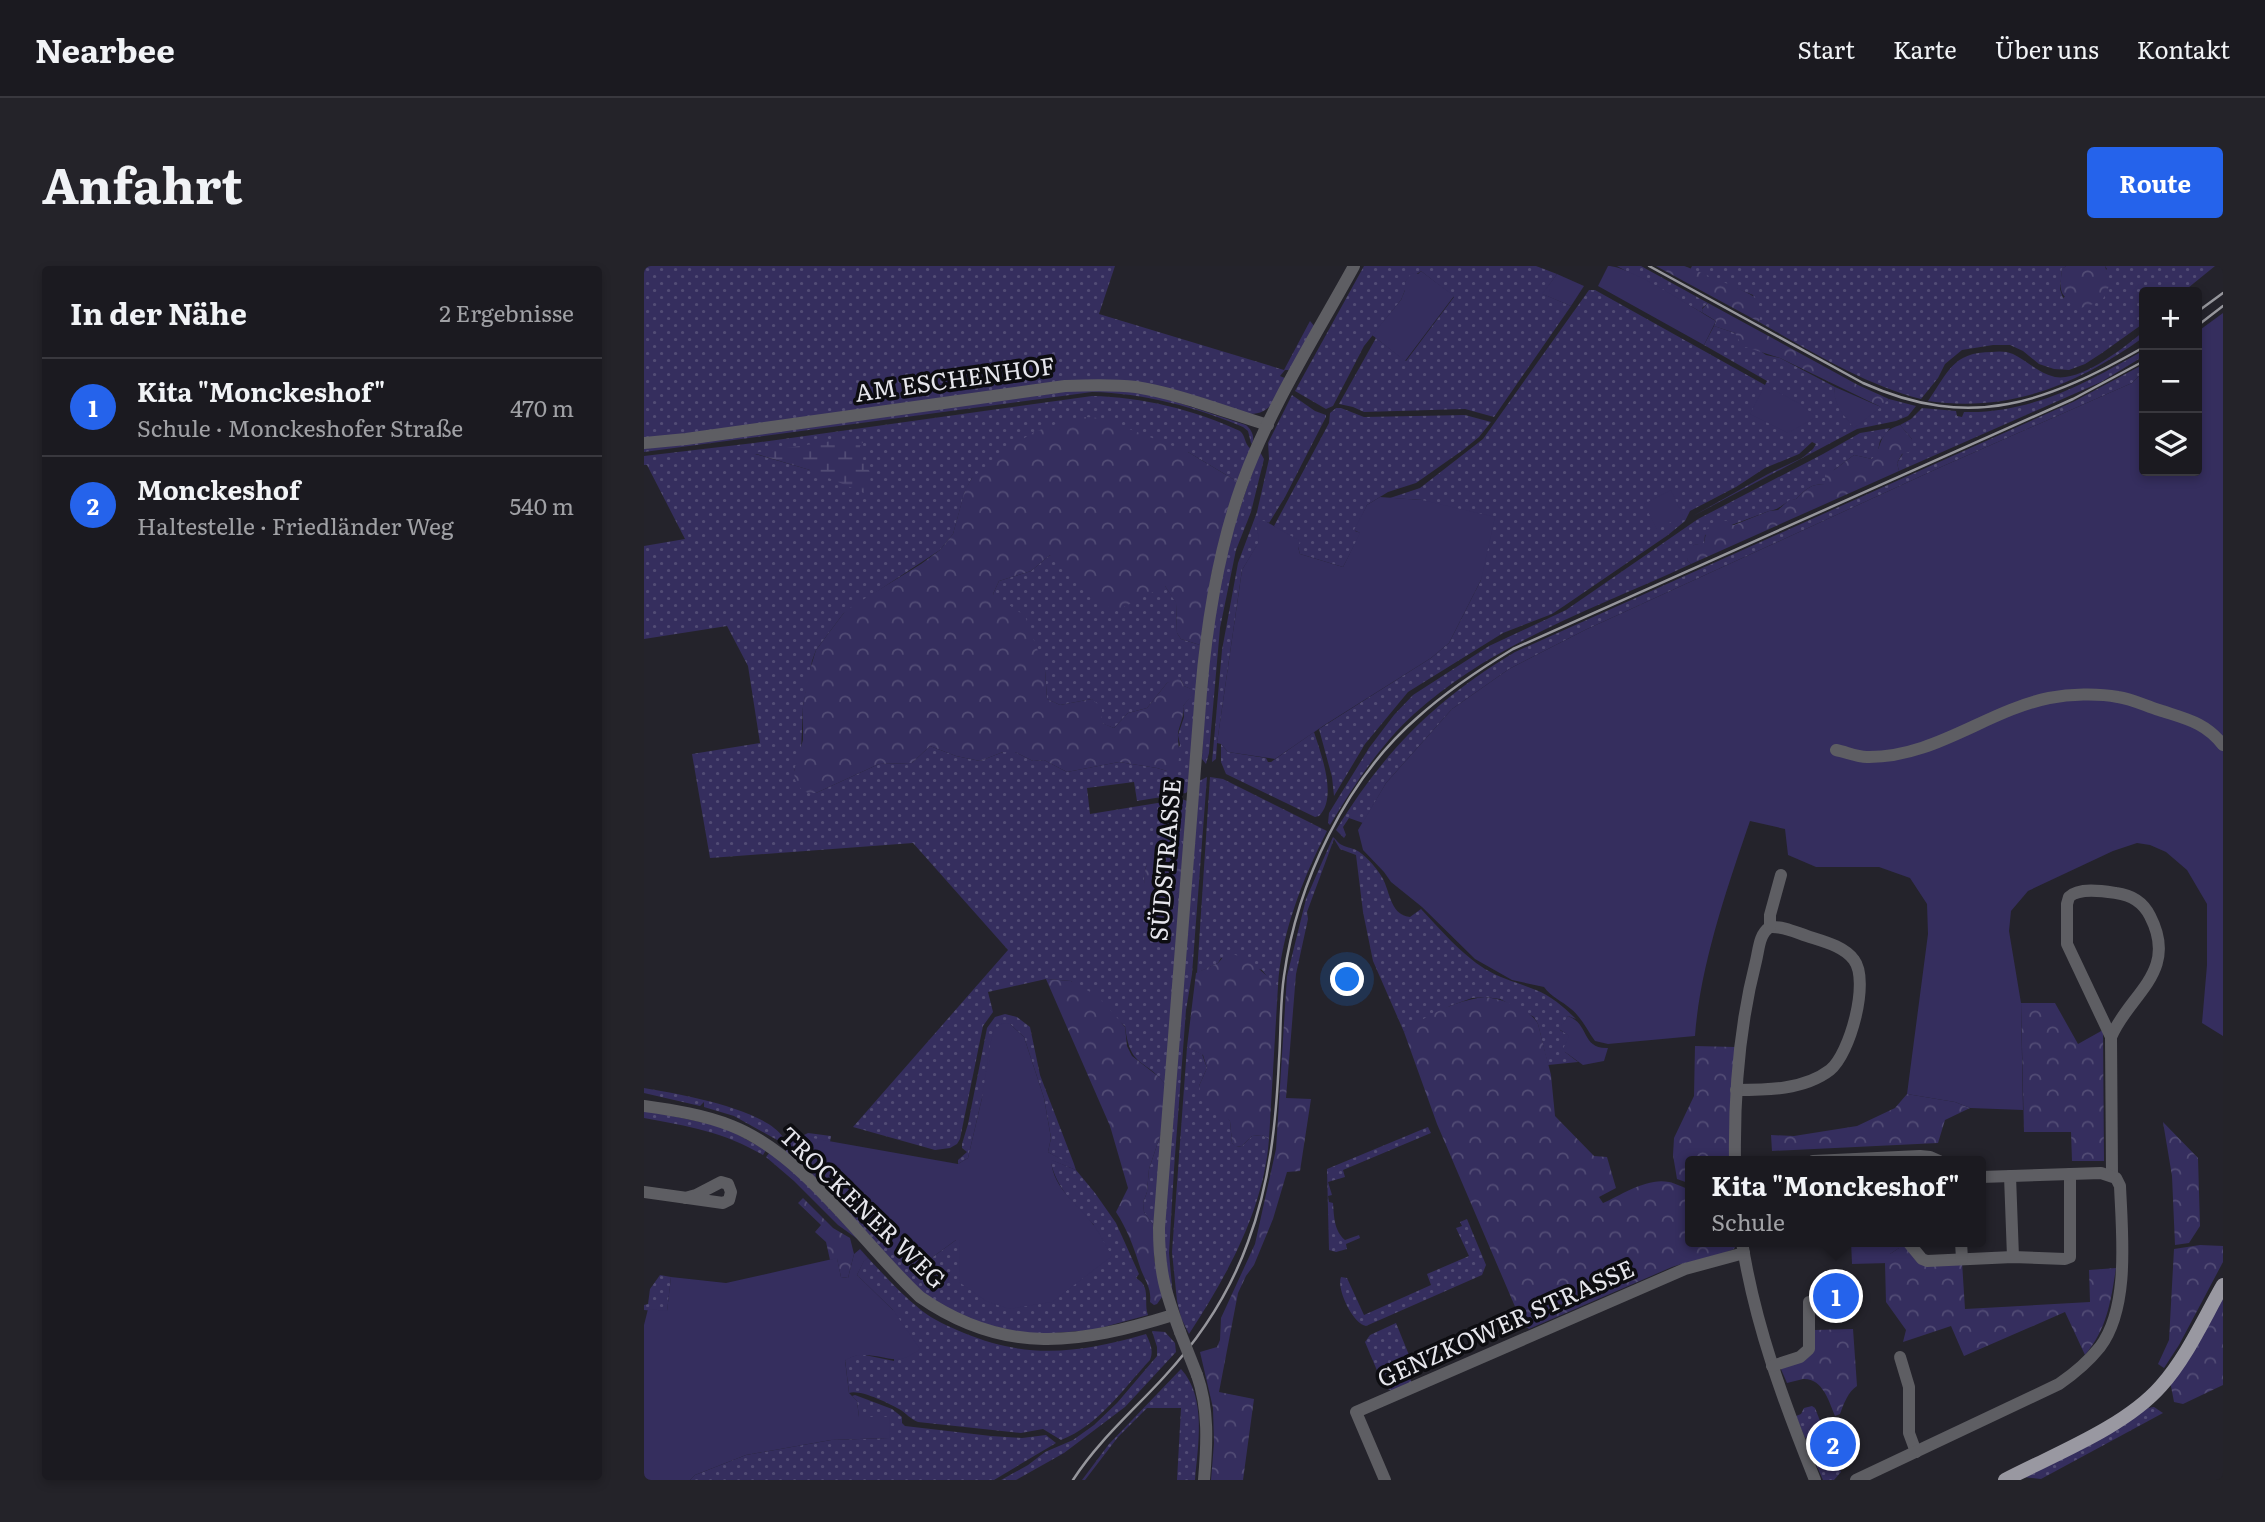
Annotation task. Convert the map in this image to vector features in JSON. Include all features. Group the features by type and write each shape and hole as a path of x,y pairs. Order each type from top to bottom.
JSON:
{"main road":[{"path":"2006,1480 2120,1421 2144,1404 2168,1377 2223,1285"}],"street":[{"name":"SÜDSTRASSE","path":"1203,1480 1207,1425 1203,1395 1173,1315 1161,1278 1158,1258 1205,646 1210,606 1226,536 1242,483 1268,425 1354,266"},
{"name":"AM ESCHENHOF","path":"644,443 1065,386 1105,385 1164,393 1268,425"},
{"path":"1836,750 1865,757 1907,753 1942,742 2016,708 2050,698 2085,695 2119,697 2202,725 2223,745"},
{"path":"1735,1156 1736,1090 1741,1037 1752,977 1763,934 1770,927 1770,915 1781,875"},
{"path":"1856,1480 2059,1384 2081,1368 2108,1334 2117,1309 2123,1246 2120,1186 2112,1175 2111,1037 2115,1026 2152,978 2159,957 2159,937 2149,913 2137,899 2114,892 2079,891 2069,897 2067,904 2067,944 2111,1037"},
{"path":"1736,1090 1799,1084 1829,1071 1849,1043 1857,1011 1859,970 1853,957 1826,942 1780,927 1770,927"},
{"name":"TROCKENER WEG","path":"644,1106 711,1119 762,1141 802,1174 920,1297 966,1324 1012,1338 1048,1340 1094,1335 1173,1315"},
{"path":"1986,1177 2101,1173 2112,1175"},
{"path":"1912,1247 1924,1261 2070,1257 2070,1174"},
{"path":"2010,1176 2013,1257"},
{"path":"644,1192 685,1198"},
{"path":"1743,1247 1772,1366 1815,1480"},
{"name":"GENZKOWER STRASSE","path":"1385,1480 1356,1412 1685,1269 1743,1247"},
{"path":"1961,1247 1962,1259"},
{"path":"1772,1366 1800,1357 1809,1349 1809,1302"},
{"path":"1900,1357 1909,1387 1909,1433 1916,1452"}],"green space":[{"path":"644,266 1115,266 1099,314 1284,370 1310,321 1315,327 1292,370 1285,370 1280,376 1287,379 1276,398 1268,408 1256,414 1138,383 644,439"},
{"path":"1364,266 1536,266 1557,274 1543,294 1571,306 1494,417 1465,409 1364,412 1339,404 1376,338 1406,361 1454,297 1421,271 1405,282 1401,300 1364,346 1333,406 1326,409 1295,391"},
{"path":"1608,266 1646,280 1716,321 1704,345 1598,286"},
{"path":"1617,266 1641,266 1708,303 1702,308 1703,313"},
{"path":"1656,266 1684,266 1750,294 1759,306 1759,322"},
{"path":"1692,266 2066,266 2062,269 2060,289 2063,298 2107,269 2105,266 2215,266 2189,287 2139,287 2139,327 2085,364 2069,370 2054,369 2039,364 2023,351 2010,345 1962,350 1945,364 1938,378 1921,399 1879,385 1818,355 1759,322 1753,295 1690,270"},
{"path":"2066,266 2105,266 2110,284 2102,301 2081,308 2068,300 2061,289 2062,269"},
{"path":"1421,271 1454,296 1405,361 1372,335 1401,300 1405,282 1412,273 1418,274"},
{"path":"1557,274 1584,286 1571,306 1542,294"},
{"path":"1589,290 1595,290 1765,385 1767,381 1704,345 1714,326 1735,333 1766,355 1780,358 1835,387 1837,404 1854,427 1889,399 1916,406 1908,416 1896,421 1857,429 1693,516 1802,458 1816,444 1812,442 1799,454 1765,468 1690,511 1685,521 1668,535 1552,614 1503,633 1408,692 1365,744 1334,796 1332,777 1319,729 1431,658 1449,643 1481,580 1422,500 1390,498 1420,488 1483,439"},
{"path":"1708,303 1858,385 1889,399 1881,407 1780,358 1742,346 1735,333 1714,326 1716,321 1703,313 1702,309"},
{"path":"2223,313 2223,1036 2202,1023 2207,965 2207,904 2187,870 2166,852 2150,845 2137,843 2113,851 2028,891 2011,911 2009,931 2021,1003 2023,1110 1970,1108 1955,1102 1907,1094 1928,934 1927,904 1910,878 1879,867 1816,867 1788,855 1785,829 1750,821 1724,900 1702,982 1695,1036 1608,1044 1595,1041 1575,1013 1544,987 1512,980 1475,959 1422,907 1391,882 1363,850 1358,830 1386,783 1452,709 1509,669 1585,630 2132,383 2139,376 2139,476 2202,476 2202,328"},
{"path":"2139,335 2139,340 2094,369 2042,391 1987,403 1928,401 1952,366 1968,356 2008,352 2049,375 2066,377 2090,369"},
{"path":"2139,353 2139,359 2101,382 1899,471 1897,463 1912,439 1900,425 1922,408 1956,411 1957,416 1962,417 1964,412 2013,408 2058,394"},
{"path":"2139,367 2139,376 2132,383 1585,630 1509,669 1452,709 1386,783 1363,823 1349,818 1343,827 1346,835 1344,838 1336,830 1373,775 1414,729 1460,689 1515,652 2073,402"},
{"path":"1765,385 1800,404 1816,417 1788,433 1750,414"},
{"path":"1835,387 1881,407 1854,428 1837,404"},
{"path":"1078,390 1120,390 1161,397 1246,425 1253,441 1252,444 1248,431 1243,427 1188,407 1150,398 1092,392 644,452 644,448"},
{"path":"1292,395 1326,417 1285,497 1269,523 1267,522 1258,544 1242,570 1216,759 1212,762 1222,650 1238,563 1257,512 1269,459 1268,443"},
{"path":"1092,396 1168,406 1205,417 1242,433 1251,449 1238,482 1188,452 972,478 965,491 953,534 940,550 843,614 816,650 803,706 801,752 794,771 816,793 879,764 912,763 930,746 956,756 980,761 1003,752 1015,752 1033,761 1044,760 1067,772 1119,762 1167,771 1180,745 1178,735 1184,717 1183,706 1195,691 1184,686 1180,678 1167,683 1147,708 1128,713 1114,728 1101,723 1092,699 1060,705 1047,699 1045,670 993,594 999,581 1031,571 1050,555 1165,586 1176,602 1177,633 1181,639 1200,645 1189,789 1186,793 1137,801 1134,782 1087,788 1090,814 1182,799 1187,801 1184,841 1146,866 1144,881 1148,892 1157,895 1168,897 1180,892 1166,1085 1134,1056 1127,1040 1125,1026 1071,981 1046,979 988,992 993,1012 983,1026 957,1144 935,1150 853,1127 1008,950 913,843 710,858 692,754 760,743 748,666 727,626 644,639 644,546 685,539 647,465 644,465 644,456","holes":["859,446 860,456 810,470 755,454"]},
{"path":"1336,408 1364,417 1465,415 1491,422 1479,437 1416,483 1388,492 1367,505 1355,531 1361,533 1343,567 1300,554 1298,547 1274,526 1329,423 1330,413"},
{"path":"1084,417 1101,418 1188,452 1238,482 1212,571 1200,645 1181,639 1177,633 1176,603 1165,586 1114,612 1050,555 1031,571 999,581 993,594 1025,616 1045,670 1047,699 1060,705 1092,699 1102,708 1102,723 1114,728 1128,713 1147,708 1167,683 1177,677 1184,686 1196,691 1183,706 1178,733 1179,758 1173,771 1119,762 1067,772 1044,760 1033,761 1015,752 1003,752 980,761 956,756 930,746 912,763 879,764 816,793 801,789 795,780 794,771 803,740 803,706 808,676 816,650 843,614 940,550 953,534 965,490 972,478 1007,449 1034,432"},
{"path":"1900,425 1912,439 1909,452 1902,454 1897,463 1899,471 1691,564 1687,560 1689,548 1704,543 1707,528 1720,520 1734,525 1778,510 1809,488 1825,484 1825,472 1834,470 1854,455 1872,459 1887,432"},
{"path":"1890,428 1880,441 1877,455 1872,459 1854,455 1834,470 1825,484 1809,488 1777,509 1705,535 1704,544 1694,545 1687,560 1691,564 1546,629 1477,667 1444,689 1390,739 1358,780 1330,825 1328,823 1329,813 1369,748 1413,695 1489,646 1566,610 1698,519 1860,433"},
{"path":"852,438 863,442 860,456 870,472 871,492 866,494 810,470 753,453"},
{"path":"1260,452 1264,459 1251,512 1236,550 1220,628 1206,764 1202,759 1205,702 1215,608 1234,528"},
{"path":"1671,490 1683,516 1657,529 1644,504"},
{"path":"1380,497 1422,500 1495,517 1481,580 1449,643 1431,658 1275,759 1228,752 1217,743 1242,570 1258,543 1256,526 1261,520 1267,522 1300,541 1300,554 1343,567 1360,533 1354,530 1367,505"},
{"path":"1314,732 1328,787 1325,808 1319,816 1315,817 1226,774 1221,762 1221,744 1228,752 1266,758 1271,762"},
{"path":"1207,777 1174,1169 1169,1253 1173,1297 1166,1277 1162,1228 1199,781"},
{"path":"1210,777 1223,779 1327,831 1288,926 1278,986 1272,983 1262,970 1221,958 1218,963 1197,973"},
{"path":"1333,837 1340,844 1359,852 1372,864 1384,880 1394,906 1403,915 1410,917 1421,909 1476,963 1498,976 1552,998 1576,1019 1568,1016 1560,1030 1570,1036 1565,1052 1578,1062 1548,1065 1534,1017 1500,999 1472,998 1450,1006 1404,1032 1373,961 1363,912 1356,855 1340,849 1334,839 1307,912 1308,919 1296,974 1287,976 1306,899"},
{"path":"1165,841 1184,841 1180,892 1162,898 1151,895 1146,890 1144,876 1154,845"},
{"path":"1226,954 1249,960 1278,986 1269,1139 1262,1135 1252,1136 1242,1146 1236,1147 1232,1143 1230,1121 1202,1099 1199,1086 1207,1068 1203,1055 1187,1047 1196,973 1218,963"},
{"path":"1296,974 1286,1098 1311,1099 1300,1171 1287,1172 1273,1219 1254,1265 1238,1293 1219,1392 1254,1399 1243,1480 1211,1480 1213,1408 1200,1352 1217,1347 1221,1318 1255,1244 1276,1149 1287,976"},
{"path":"1046,979 1071,981 1099,997 1125,1027 1127,1046 1132,1056 1166,1085 1162,1130 1149,1169 1143,1203 1144,1212 1154,1226 1154,1258 1162,1297 1157,1304 1150,1302 1148,1287 1129,1237 1116,1212 1128,1188 1110,1126"},
{"path":"1485,997 1500,1000 1515,1005 1534,1018 1538,1024 1551,1075 1555,1116 1594,1156 1607,1157 1616,1188 1599,1197 1603,1203 1652,1182 1669,1182 1685,1188 1685,1247 1735,1247 1734,1249 1672,1267 1529,1329 1522,1323 1437,1124 1404,1032 1442,1009"},
{"path":"2021,1003 2055,1003 2078,1044 2103,1030 2104,1161 2072,1161 2071,1132 2024,1132"},
{"path":"1005,1014 1017,1017 1030,1027 1040,1075 1074,1164 1070,1165 1048,1152 1051,1138 1044,1098 1024,1037 1010,1024 982,1098 968,1158 958,1164 958,1160 967,1152 962,1148 962,1144 987,1028 995,1017"},
{"path":"1568,1016 1580,1025 1593,1045 1608,1048 1604,1061 1583,1065 1565,1052 1563,1049 1569,1036 1559,1029"},
{"path":"1003,1023 1010,1024 1024,1037 1044,1098 1051,1138 1048,1152 1074,1164 1076,1170 1051,1160 1057,1180 1095,1227 1112,1256 1052,1302 1009,1309 986,1301 959,1282 960,1240 956,1240 923,1264 915,1265 802,1157 806,1137 958,1164 968,1158 994,1029"},
{"path":"1695,1046 1735,1047 1730,1156 1685,1156 1685,1182 1677,1179 1673,1155 1674,1138 1694,1096"},
{"path":"1187,1047 1202,1054 1207,1068 1199,1086 1230,1121 1232,1143 1237,1147 1242,1146 1252,1136 1262,1135 1269,1139 1266,1165 1252,1216 1230,1265 1189,1334 1177,1301 1172,1252"},
{"path":"644,1088 698,1098 739,1110 773,1127 783,1137 779,1141 734,1116 704,1107 704,1102 700,1106 644,1093"},
{"path":"1907,1094 1955,1102 1970,1108 1945,1120 1938,1143 1772,1151 1771,1135 1794,1136 1857,1126 1895,1108"},
{"path":"644,1110 729,1130 766,1150 763,1155 720,1135 644,1118"},
{"path":"2163,1122 2198,1158 2200,1226 2189,1243 2175,1245 2172,1176"},
{"path":"1428,1127 1431,1133 1343,1170 1345,1177 1328,1182 1332,1195 1328,1196 1329,1202 1333,1203 1339,1232 1345,1240 1359,1235 1360,1238 1346,1244 1347,1249 1336,1252 1329,1250 1327,1169"},
{"path":"1162,1130 1154,1226 1144,1212 1143,1203 1149,1169"},
{"path":"808,1133 831,1136 830,1142 806,1138 802,1157 862,1216 923,1264 956,1240 1094,1225 1061,1187 1050,1159 1076,1170 1116,1223 1139,1274 1136,1278 1146,1290 1148,1315 1093,1330 1030,1335 968,1320 922,1294 785,1153 790,1142"},
{"path":"770,1152 800,1177 859,1240 838,1225 766,1157"},
{"path":"803,1198 833,1228 850,1238 854,1254 848,1278 841,1277 837,1259 830,1260 826,1242 815,1232 821,1225 798,1203"},
{"path":"1467,1219 1486,1265 1482,1275 1366,1326 1356,1319 1343,1297 1341,1277 1347,1278 1364,1315 1431,1285 1427,1274 1469,1256 1456,1228 1462,1226 1460,1222"},
{"path":"2200,1245 2223,1246 2223,1262 2164,1368 2158,1364 2169,1340 2174,1249"},
{"path":"1851,1247 1899,1247 1890,1254 1890,1263 1852,1264"},
{"path":"1908,1247 1920,1261 1962,1262 1965,1309 2090,1302 2089,1270 2116,1268 2110,1303 2103,1325 2085,1355 2065,1312 1964,1356 1951,1326 1903,1342 1906,1330 1886,1302 1885,1263 1890,1262 1890,1254 1899,1248"},
{"path":"860,1249 868,1258 857,1275 893,1310 920,1349 904,1358 861,1355 845,1360 849,1393 857,1401 859,1417 890,1417 889,1438 831,1440 746,1455 695,1475 690,1480 644,1480 644,1325 648,1309 667,1311 671,1277 726,1283 837,1258 841,1277 848,1278 854,1254"},
{"path":"868,1258 921,1310 936,1320 988,1342 1055,1351 1099,1346 1146,1334 1152,1350 1150,1360 1099,1416 1061,1440 1043,1429 1021,1433 918,1422 881,1400 860,1393 849,1393 845,1359 860,1354 894,1361 893,1310 857,1275 864,1260"},
{"path":"660,1275 671,1277 667,1312 644,1310 644,1305 648,1304 650,1289"},
{"path":"2223,1294 2223,1385 2183,1404 2174,1402 2170,1381"},
{"path":"1396,1323 1409,1355 1401,1358 1412,1383 1392,1391 1384,1387 1365,1342 1370,1335"},
{"path":"1853,1329 1857,1386 1849,1395 1840,1414 1835,1416 1828,1398 1816,1382 1803,1379 1787,1383 1780,1367 1801,1360 1814,1330"},
{"path":"1152,1331 1165,1332 1175,1343 1176,1352 1125,1407 1064,1453 1016,1480 1001,1480 1045,1452 1073,1440 1117,1403 1157,1356"},
{"path":"1181,1369 1195,1393 1198,1407 1199,1437 1195,1480 1177,1480 1181,1408 1147,1408 1118,1437 1085,1480 1082,1480 1109,1444"},
{"path":"852,1396 892,1409 902,1417 905,1426 1022,1438 1046,1435 1056,1443 994,1480 690,1480 695,1475 746,1455 831,1440 888,1438 859,1417 857,1401"},
{"path":"1812,1406 1824,1431 1805,1438 1796,1416 1801,1414 1804,1408"},
{"path":"2154,1407 2163,1413 2041,1479 2023,1477 2148,1408"},
{"path":"1831,1448 1841,1472 1834,1480 1823,1480 1812,1455"}],"railway":[{"path":"1649,266 1863,383 1902,398 1939,406 1974,408 2008,404 2041,395 2074,383 2139,350"},
{"path":"2202,308 2223,293"},
{"path":"2202,322 2223,306"},
{"path":"1073,1480 1105,1439 1190,1346 1213,1314 1241,1261 1256,1220 1271,1153 1283,986 1300,905 1313,870 1347,802 1392,742 1440,698 1513,649 2073,399 2139,364"}],"place":[{"name":"Kita \"Monckeshof\"","path":"1836,1296"},
{"name":"Monckeshof","path":"1833,1444"}]}
